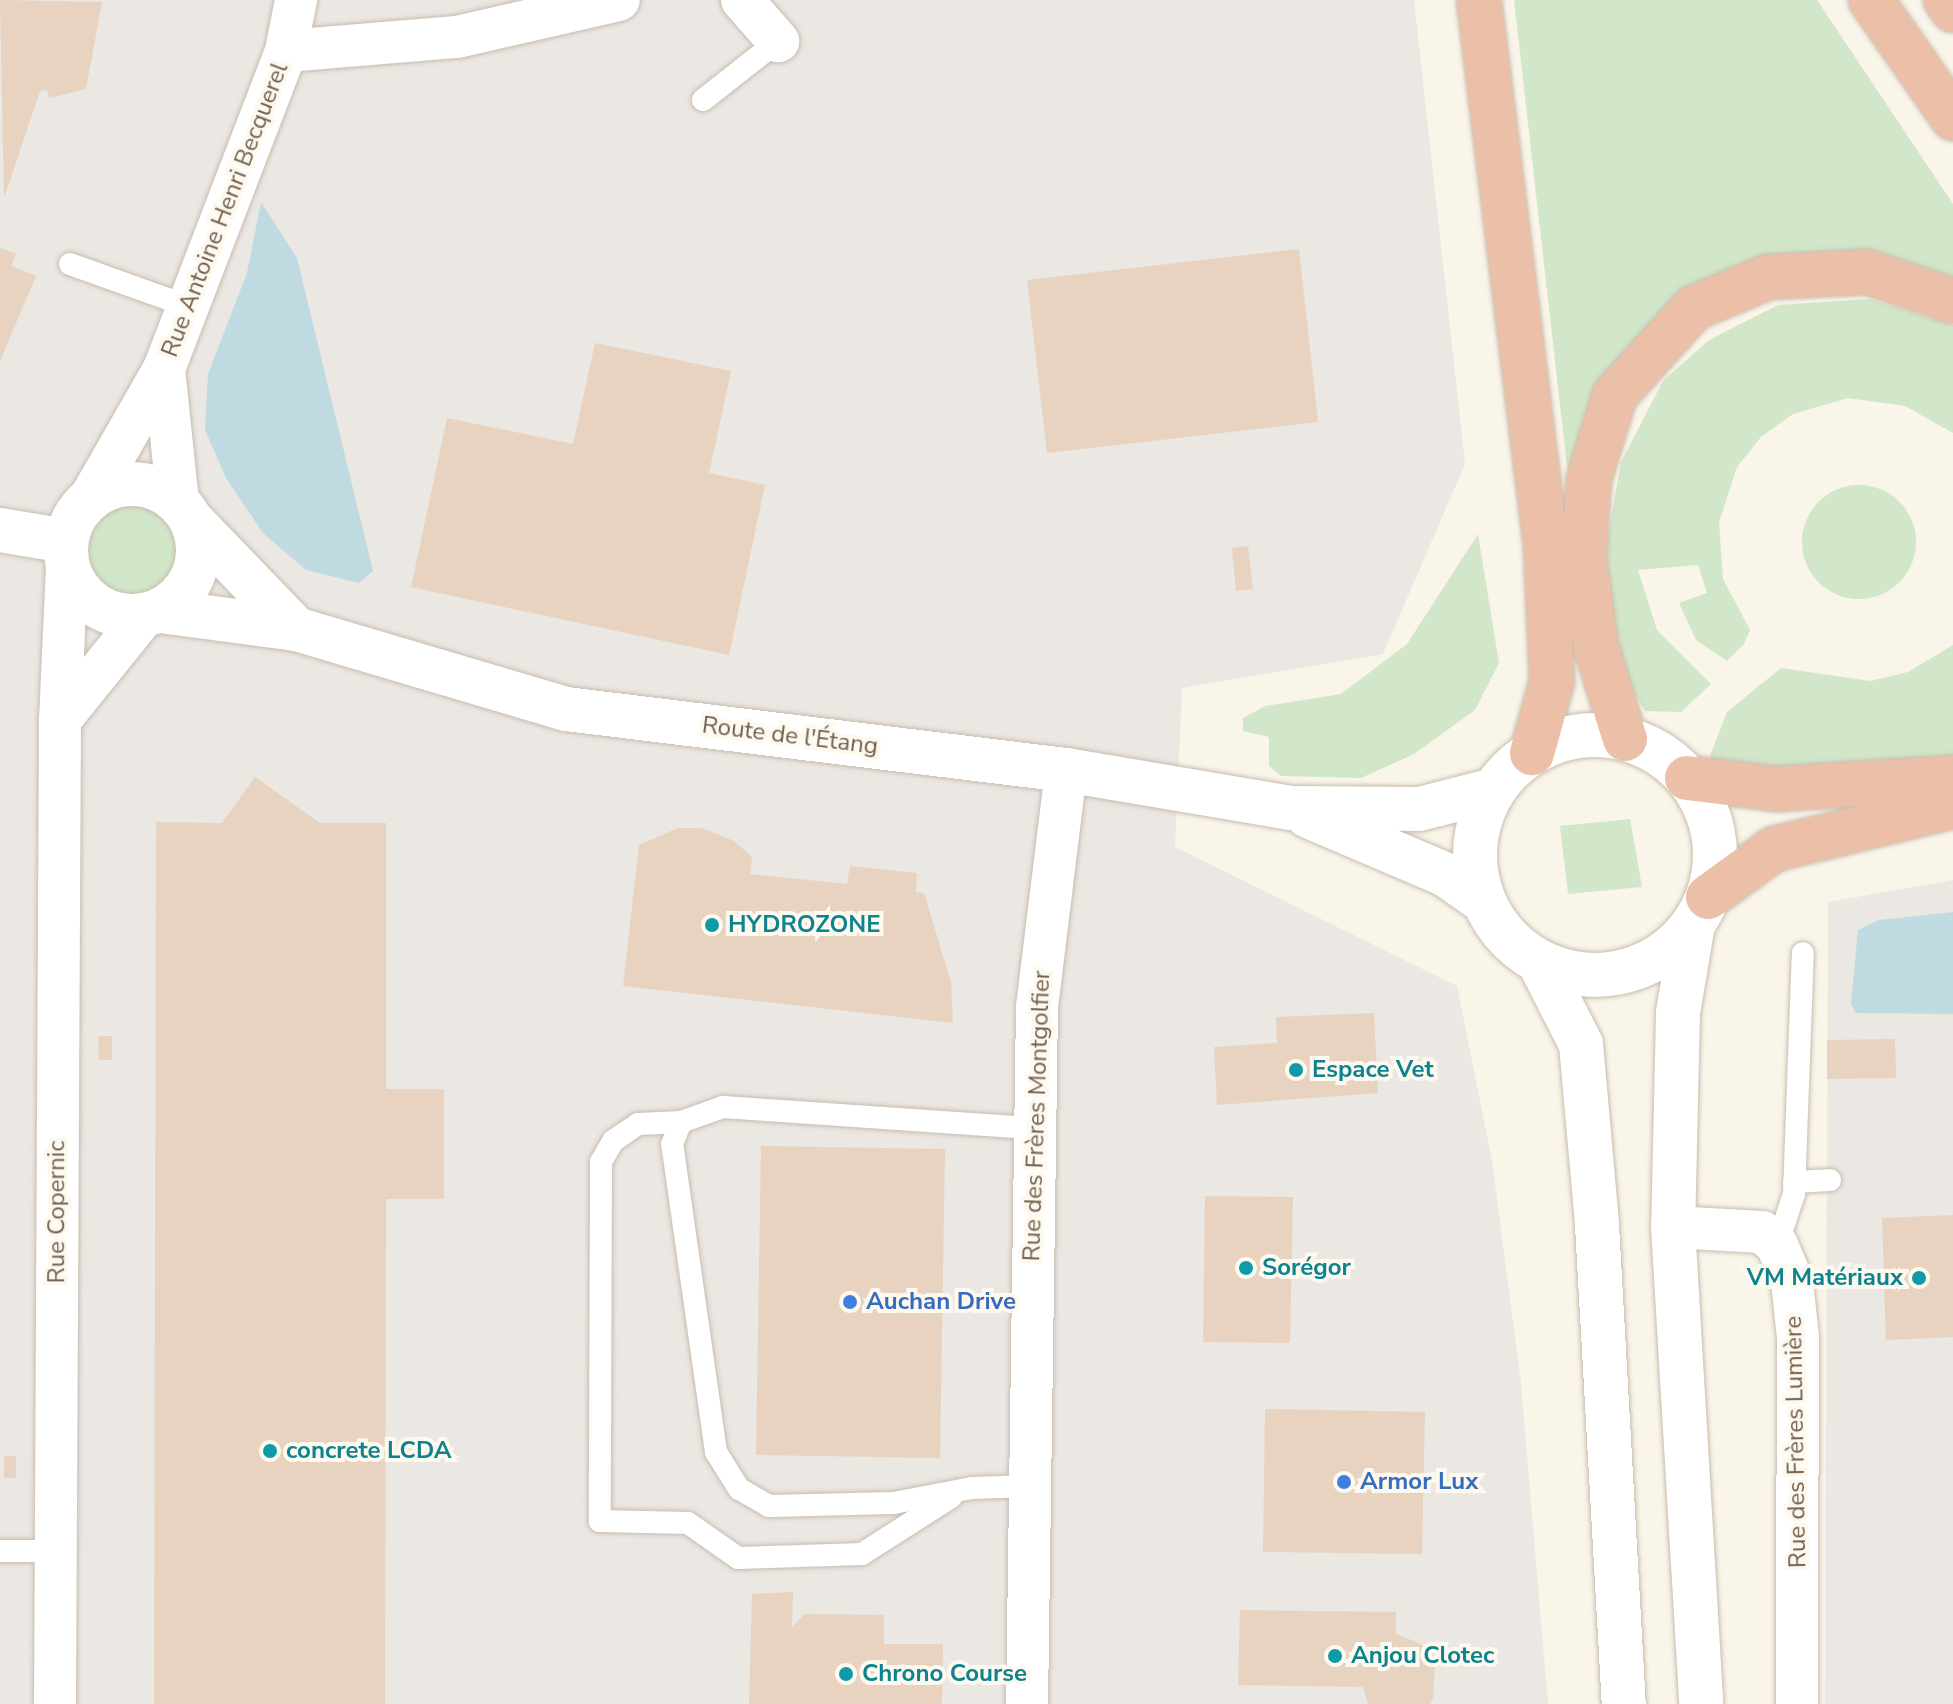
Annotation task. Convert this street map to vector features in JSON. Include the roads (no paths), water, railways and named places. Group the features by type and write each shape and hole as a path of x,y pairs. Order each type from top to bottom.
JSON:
{"highway":[{"path":"1479,0 1546,546 1552,681 1532,753"},
{"path":"1871,0 1953,118"},
{"path":"1946,0 1953,10"},
{"path":"1625,739 1596,647 1584,558 1589,479 1615,395 1694,308 1768,277 1867,272 1953,301"},
{"path":"1687,778 1776,789 1953,778"},
{"path":"1700,910 1774,849 1953,806"}],"main road":[{"path":"134,484 185,512 199,547 195,572 183,593 152,613 99,608 78,589 67,553 89,500 134,484"},
{"name":"Route de l'Étang","path":"185,512 296,629"},
{"path":"0,530 67,553"},
{"name":"Route de l'Étang","path":"152,613 296,629 566,709 1066,770 1291,808"},
{"path":"1624,1704 1597,1225 1581,1044 1539,962 1500,930 1483,901 1474,852 1494,790 1532,753 1577,737 1625,739 1660,754 1687,778 1713,835 1678,1013 1673,1227 1701,1704"},
{"path":"1291,808 1419,809 1494,790"},
{"path":"1291,808 1446,875 1483,901"},
{"path":"1539,962 1588,975 1623,972 1669,949 1700,910"}],"street":[{"name":"Rue Antoine Henri Becquerel","path":"89,500 164,369 286,51 296,0"},
{"name":"Rue Antoine Henri Becquerel","path":"286,51 457,37 619,0"},
{"path":"742,0 778,41"},
{"path":"164,369 185,512"},
{"name":"Rue Copernic","path":"55,1704 60,720 67,553"},
{"path":"60,720 152,613"},
{"name":"Rue des Frères Montgolfier","path":"1027,1704 1037,1007 1066,770"},
{"path":"1673,1227 1762,1232 1777,1245"},
{"name":"Rue des Frères Lumière","path":"1777,1245 1792,1281 1798,1338 1797,1704"}],"lane":[{"path":"703,100 778,41"},
{"path":"70,264 187,306"},
{"path":"1777,1245 1794,1182 1803,953"},
{"path":"962,1490 862,1554 738,1558 688,1523 600,1521 601,1162 613,1141 638,1124 681,1122 723,1107 1033,1128"},
{"path":"681,1122 672,1144 716,1452 739,1489 769,1506 893,1503 962,1490 1029,1486"},
{"path":"1794,1182 1830,1180"},
{"path":"0,1551 56,1551"}],"water":[{"path":"261,202 297,258 373,571 359,583 306,570 263,533 226,478 205,430 208,374 247,273"},
{"path":"1953,912 1953,1014 1856,1013 1851,1004 1858,930 1879,920"}],"place":[{"name":"HYDROZONE","path":"712,925"},
{"name":"Espace Vet","path":"1296,1070"},
{"name":"Sorégor","path":"1246,1268"},
{"name":"VM Matériaux","path":"1919,1278"},
{"name":"Auchan Drive","path":"850,1302"},
{"name":"concrete LCDA","path":"270,1451"},
{"name":"Armor Lux","path":"1344,1482"},
{"name":"Anjou Clotec","path":"1335,1656"},
{"name":"Chrono Course","path":"846,1674"}]}
